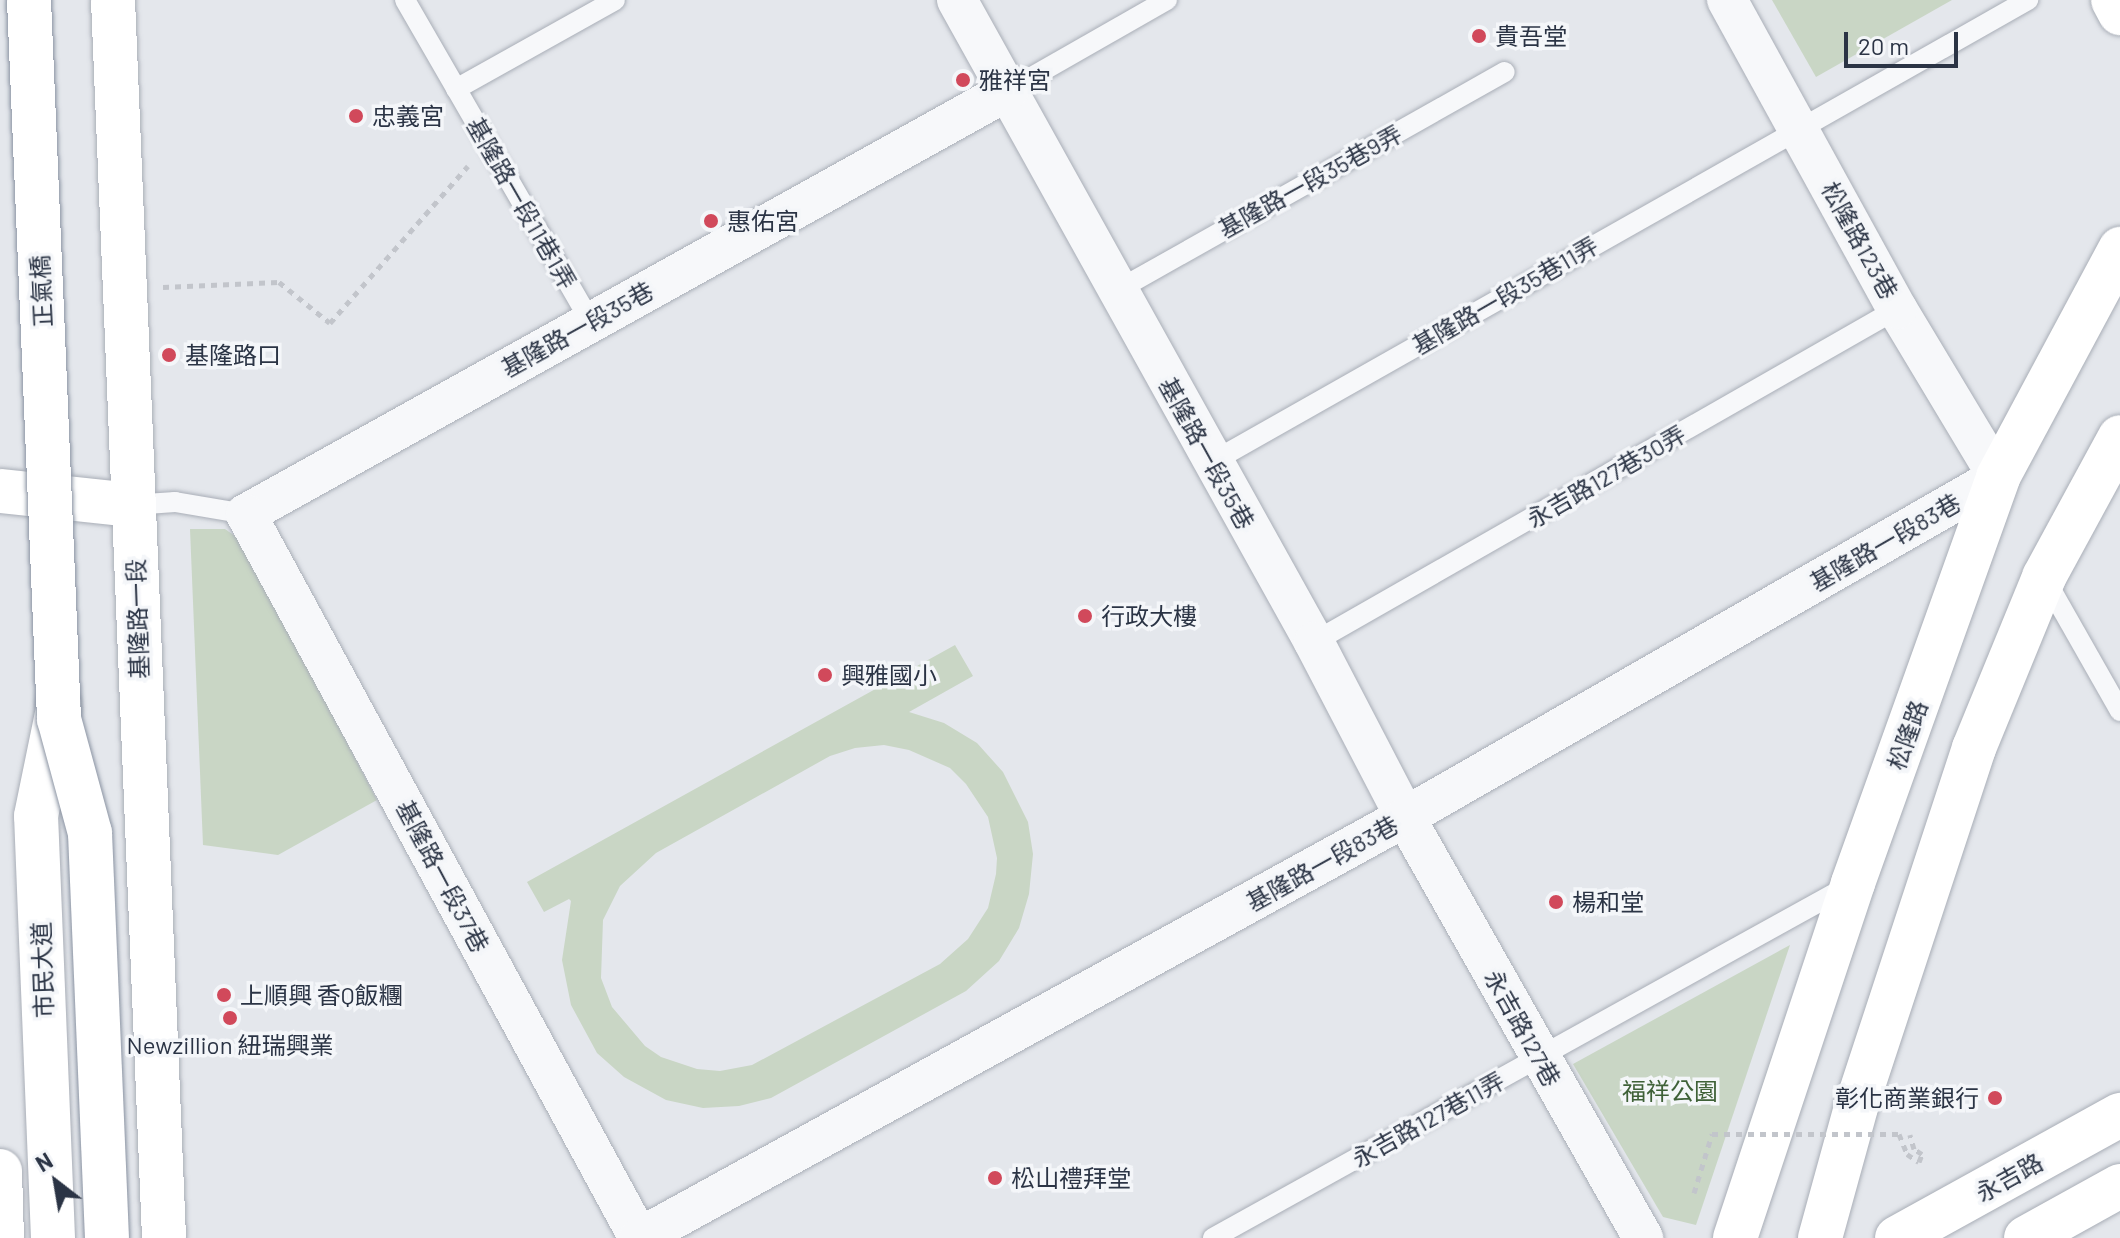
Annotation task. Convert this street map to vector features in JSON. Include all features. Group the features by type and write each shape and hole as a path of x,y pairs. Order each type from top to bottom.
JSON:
{"main road":[{"name":"正氣橋","path":"28,0 59,712"},
{"name":"基隆路一段","path":"113,0 122,289 164,1238"},
{"path":"2113,0 2120,13"},
{"name":"松隆路","path":"1735,1238 1853,883 1998,477 2120,249"},
{"path":"1820,1238 1856,1107 1974,748 2044,577 2120,437"},
{"path":"0,491 132,505"},
{"path":"59,712 90,833 107,1238"},
{"name":"市民大道","path":"54,1238 37,830 59,712"},
{"name":"永吉路","path":"1897,1238 2120,1115"},
{"path":"0,1171 2,1238"},
{"path":"2026,1238 2120,1186"}],"street":[{"name":"基隆路一段35巷","path":"957,0 1009,90 1116,291 1314,642 1405,817"},
{"name":"松隆路123巷","path":"1727,0 1897,309 1998,477"},
{"name":"基隆路一段35巷","path":"246,514 1009,90"},
{"name":"基隆路一段83巷","path":"639,1238 1405,817 1998,477"},
{"name":"基隆路一段37巷","path":"246,514 639,1238"},
{"name":"永吉路127巷","path":"1405,817 1643,1238"}],"lane":[{"name":"基隆路一段11巷1弄","path":"405,0 591,322"},
{"path":"456,89 615,0"},
{"path":"1009,90 1167,0"},
{"name":"基隆路一段35巷11弄","path":"1212,462 2028,0"},
{"name":"基隆路一段35巷9弄","path":"1116,291 1504,72"},
{"name":"永吉路127巷30弄","path":"1314,642 1897,309"},
{"path":"132,505 175,502 246,514"},
{"path":"2044,577 2120,711"},
{"name":"永吉路127巷11弄","path":"1213,1238 1853,883"}],"path":[{"path":"122,289 279,282 330,323 468,166 493,153"},
{"path":"1694,1193 1712,1134 1899,1134 1907,1154 1919,1162 1922,1154 1914,1149 1910,1135"}],"green space":[{"path":"1772,0 1952,0 1816,77"},
{"path":"190,529 225,529 242,541 377,800 278,855 203,845"},
{"path":"955,645 973,676 909,712 944,723 977,743 1003,772 1028,822 1033,854 1029,894 1019,928 999,961 966,991 771,1098 739,1106 703,1108 666,1100 624,1077 597,1053 571,1005 562,960 571,901 569,899 544,912 527,882","holes":["884,745 909,750 950,768 966,784 988,817 997,858 996,874 988,908 968,939 940,964 752,1065 720,1071 697,1069 661,1057 645,1046 612,1007 601,978 603,920 620,886 656,853 830,756 855,748"]},
{"name":"福祥公園","path":"1790,945 1696,1225 1663,1217 1573,1064"}],"place":[{"name":"貴吾堂","path":"1479,36"},
{"name":"雅祥宮","path":"963,80"},
{"name":"忠義宮","path":"356,116"},
{"name":"惠佑宮","path":"711,221"},
{"name":"基隆路口","path":"169,355"},
{"name":"行政大樓","path":"1085,616"},
{"name":"興雅國小","path":"825,675"},
{"name":"楊和堂","path":"1556,902"},
{"name":"上順興 香Q飯糰","path":"224,995"},
{"name":"Newzillion 紐瑞興業","path":"230,1018"},
{"name":"彰化商業銀行","path":"1995,1098"},
{"name":"松山禮拜堂","path":"995,1178"}]}
